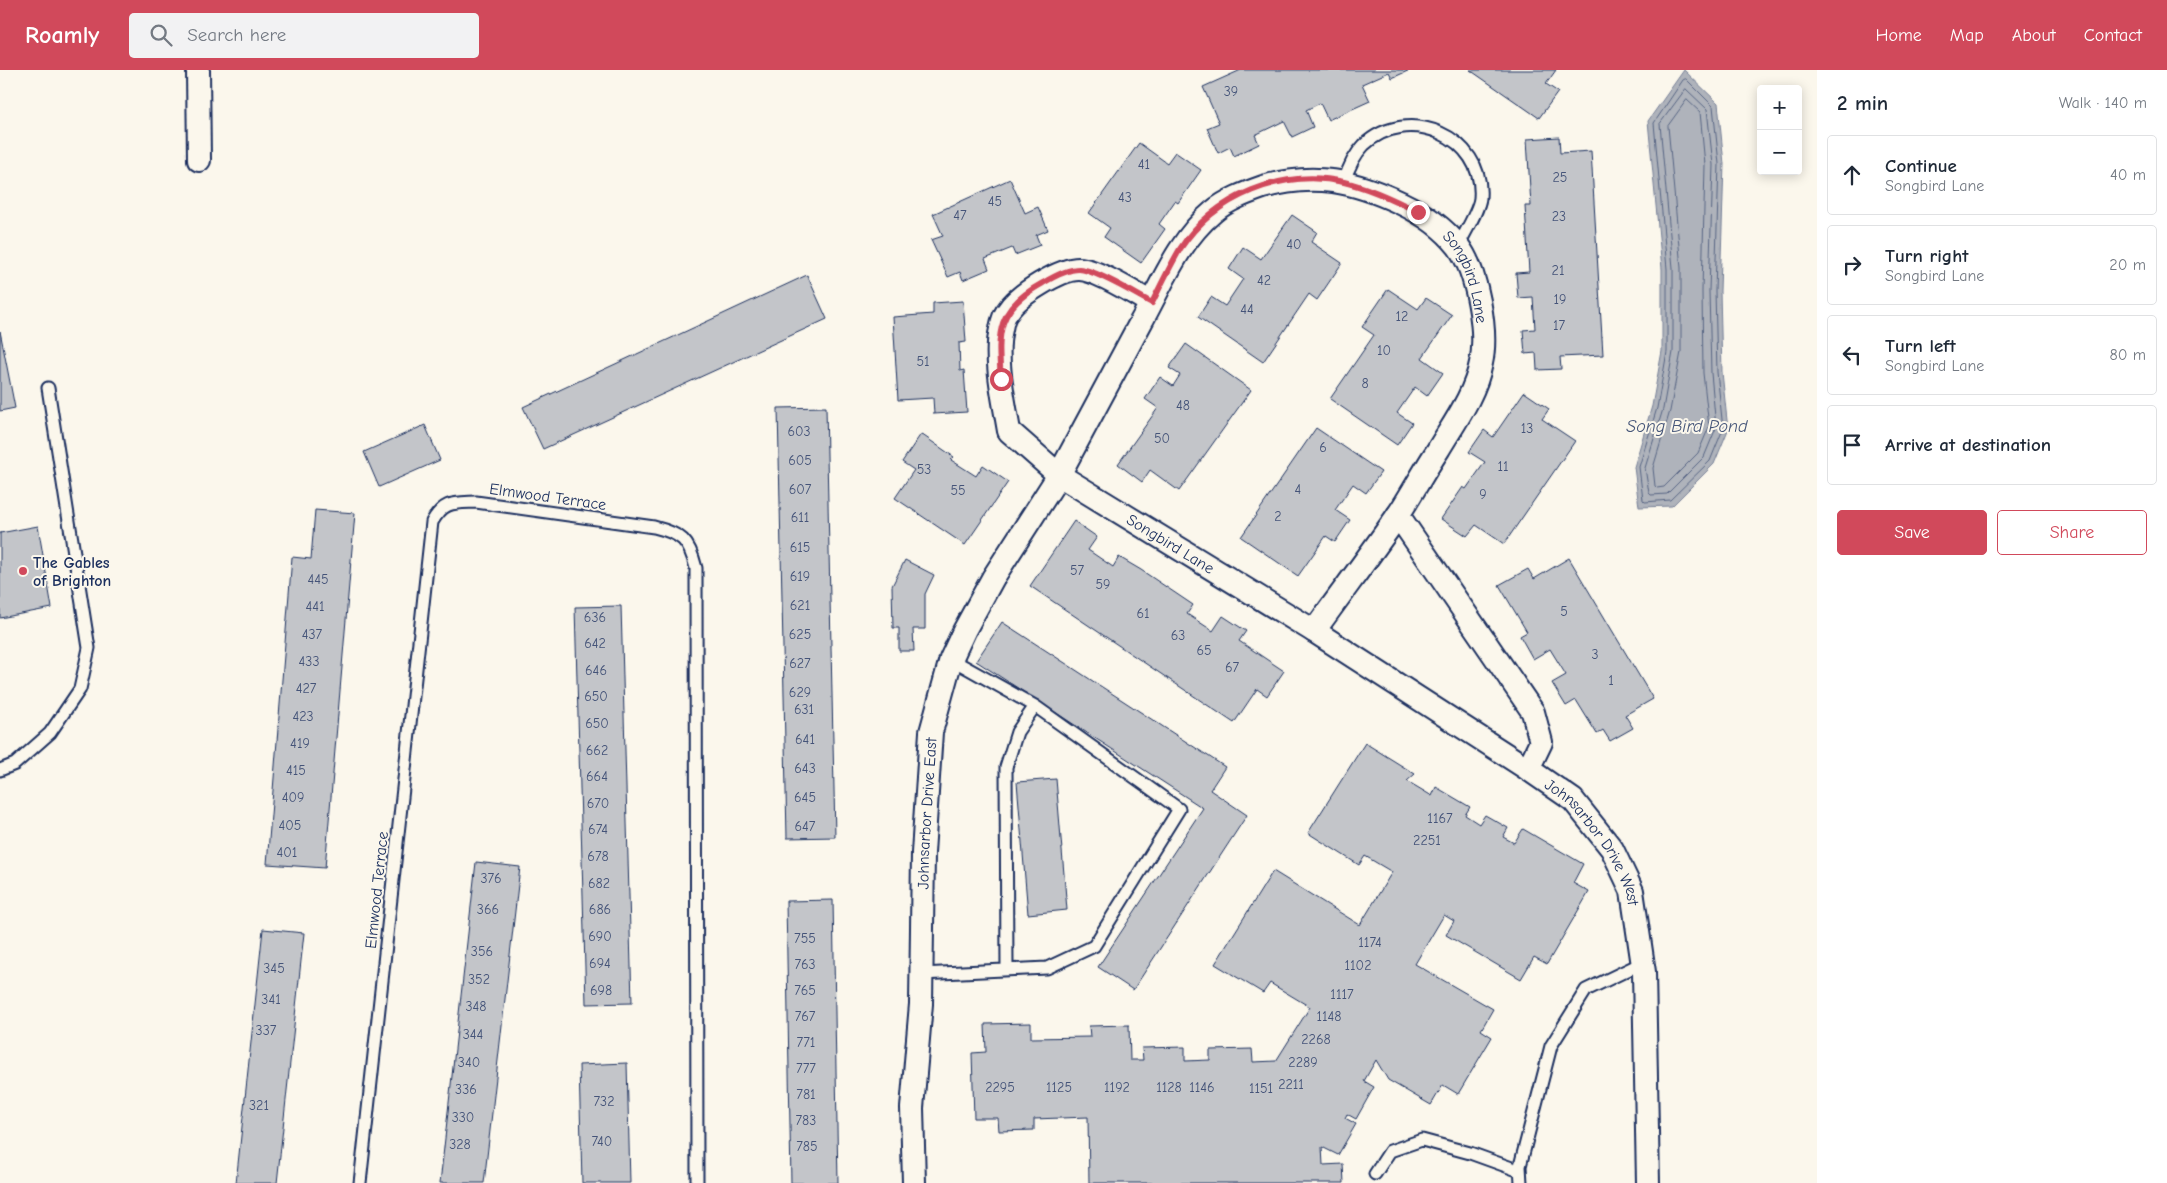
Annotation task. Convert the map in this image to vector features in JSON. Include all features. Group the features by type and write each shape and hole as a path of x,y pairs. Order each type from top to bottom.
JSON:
{"street":[{"path":"198,70 199,160"},
{"name":"Songbird Lane","path":"1059,475 1152,303 1181,248 1214,211 1249,192 1292,180 1320,179 1344,182 1382,194 1418,212 1440,228 1458,246 1471,272 1482,318 1482,363 1474,386 1458,416 1398,515 1314,630 1059,475 1009,431 998,346 1001,328 1007,312 1020,298 1056,276 1079,269 1112,281 1152,303"},
{"name":"Johnsarbor Drive East","path":"914,1183 912,1108 922,974 923,853 931,732 952,659 992,578 1059,475"},
{"path":"1398,515 1533,712 1540,742 1528,769"},
{"name":"Johnsarbor Drive West","path":"1314,630 1573,800 1612,849 1632,890 1642,962 1648,1183"}],"lane":[{"path":"1344,182 1350,164 1363,146 1381,133 1404,126 1428,127 1450,138 1468,152 1476,165 1480,182 1480,200 1458,246"},
{"path":"0,770 15,764 50,733 80,689 89,648 48,388"},
{"name":"Elmwood Terrace","path":"360,1183 432,522 440,509 455,503 476,502 654,527 673,532 684,540 692,552 696,568 697,1183"},
{"path":"922,974 1047,968 1094,946 1179,809 1035,706 952,659"},
{"path":"1007,970 1006,767 1017,732 1035,706"},
{"path":"1375,1174 1390,1151 1422,1140 1470,1153 1521,1177 1551,1046 1586,990 1642,962"}],"water":[{"name":"Song Bird Pond","path":"1684,70 1718,103 1724,164 1720,291 1722,372 1728,430 1714,464 1672,506 1639,507 1634,467 1652,406 1662,351 1662,269 1648,121"}],"building":[{"path":"1241,70 1410,70 1392,78 1389,72 1362,84 1370,101 1328,120 1320,103 1306,110 1313,127 1292,137 1284,121 1255,135 1259,144 1234,156 1230,147 1218,153 1207,128 1219,123 1203,87"},
{"path":"1470,70 1556,70 1546,84 1558,92 1539,118"},
{"path":"1559,137 1560,153 1591,151 1603,355 1560,357 1561,369 1537,370 1536,353 1525,354 1523,330 1535,329 1533,297 1518,298 1516,273 1529,272 1525,206 1531,206 1527,139"},
{"path":"1139,143 1167,163 1175,152 1201,170 1178,203 1175,201 1159,224 1165,229 1141,263 1104,237 1110,228 1089,213"},
{"path":"1010,179 1025,213 1038,207 1048,230 1036,235 1040,245 1015,255 1012,248 985,259 989,269 963,280 960,272 948,277 931,240 943,236 933,214"},
{"path":"1292,215 1317,232 1311,242 1342,263 1317,300 1309,294 1263,362 1198,317 1211,297 1225,306 1243,279 1229,269 1243,247 1261,259"},
{"path":"807,275 827,319 543,449 523,407"},
{"path":"1388,289 1418,309 1426,298 1452,315 1422,358 1443,373 1427,396 1415,387 1397,413 1412,423 1397,445 1330,399 1374,335 1362,327"},
{"path":"963,301 966,342 959,343 960,371 964,370 967,412 934,414 933,398 898,400 893,317 933,314 933,303"},
{"path":"0,331 15,408 0,411"},
{"path":"1186,344 1251,390 1179,491 1150,470 1142,482 1118,464 1158,408 1145,399 1160,377 1173,386 1180,375 1169,368"},
{"path":"1524,392 1549,409 1542,419 1575,441 1504,544 1476,525 1467,536 1441,519 1463,487 1466,489 1485,462 1469,452 1484,430 1493,437"},
{"path":"826,407 835,837 787,838 778,408"},
{"path":"425,425 440,460 379,487 364,452"},
{"path":"1316,428 1381,472 1366,493 1353,484 1335,510 1350,520 1335,542 1326,536 1298,576 1241,537"},
{"path":"921,434 954,457 951,460 976,476 983,465 1008,482 965,545 895,498 914,470 902,462"},
{"path":"315,510 355,513 325,868 267,864 292,557 311,559"},
{"path":"1074,521 1097,537 1088,550 1113,567 1119,557 1141,570 1193,605 1187,614 1213,631 1223,616 1246,631 1239,641 1284,671 1267,696 1257,689 1234,723 1030,586"},
{"name":"The Gables of Brighton","path":"38,526 52,608 0,618 0,533"},
{"path":"1569,558 1653,699 1625,715 1633,728 1610,741 1603,730 1597,734 1576,700 1566,706 1552,683 1566,675 1550,649 1533,659 1520,636 1527,632 1499,585 1528,569 1534,579"},
{"path":"905,560 934,575 925,594 925,629 913,629 914,651 899,651 899,628 893,628 892,586"},
{"path":"621,606 632,1003 586,1004 575,607"},
{"path":"1002,622 1225,767 1210,790 1247,815 1133,990 1098,967 1203,808 976,661"},
{"path":"1365,743 1415,774 1407,781 1432,796 1436,787 1470,807 1465,815 1479,824 1485,815 1508,828 1503,837 1514,843 1523,829 1583,864 1573,883 1589,892 1547,964 1534,957 1521,979 1446,935 1454,921 1444,915 1415,964 1493,1009 1481,1030 1492,1037 1458,1094 1443,1085 1431,1105 1388,1080 1376,1060 1364,1081 1374,1087 1356,1119 1347,1114 1345,1118 1356,1124 1338,1155 1322,1147 1323,1165 1343,1164 1344,1183 1089,1183 1088,1117 1034,1119 1034,1130 999,1131 998,1118 974,1118 972,1053 986,1052 985,1024 1031,1023 1031,1038 1090,1037 1089,1026 1129,1025 1130,1060 1143,1060 1142,1048 1185,1047 1185,1061 1210,1060 1210,1050 1252,1049 1253,1062 1276,1061 1310,1007 1270,983 1263,993 1215,964 1273,871 1360,925 1392,872 1365,856 1359,865 1308,833"},
{"path":"1056,779 1067,910 1028,914 1017,782"},
{"path":"476,862 520,867 484,1183 440,1183"},
{"path":"833,900 838,1183 791,1183 786,901"},
{"path":"263,929 304,933 277,1183 236,1183"},
{"path":"627,1063 630,1183 582,1183 579,1065"}],"place":[{"name":"The Gables of Brighton","path":"23,571"}],"route":[{"path":"1001,379 998,346 1001,328 1007,312 1020,298 1056,276 1079,269 1112,281 1152,303 1181,248 1202,223 1214,211 1231,200 1249,192 1292,180 1320,179 1344,182 1367,189 1418,212"}]}
